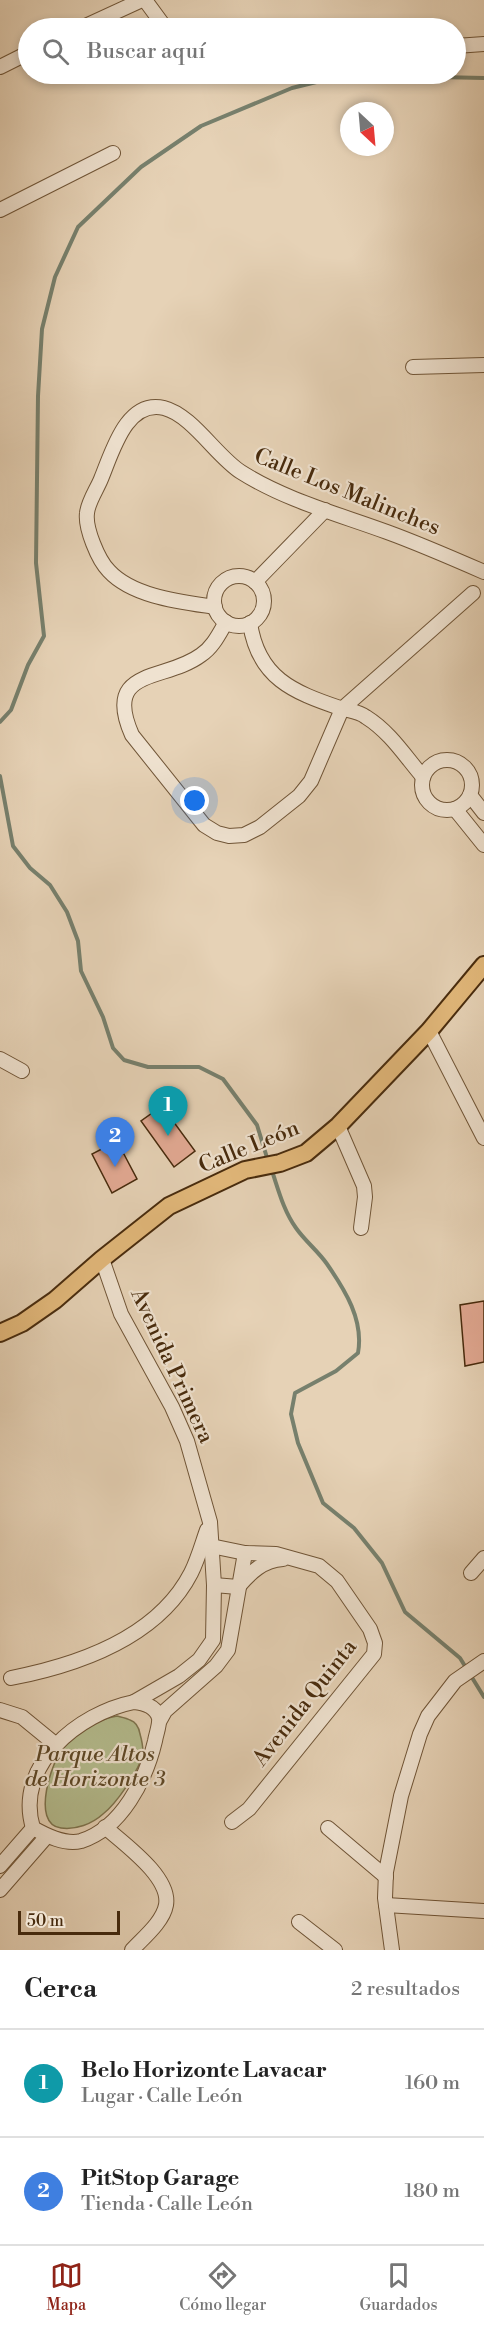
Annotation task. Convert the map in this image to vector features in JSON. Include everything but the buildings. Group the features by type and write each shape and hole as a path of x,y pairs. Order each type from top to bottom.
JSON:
{"main road":[{"name":"Calle León","path":"0,1334 22,1323 55,1300 102,1259 170,1206 245,1170 280,1163 306,1153 338,1126 429,1031 484,965"}],"street":[{"path":"104,18 144,0 158,18"},
{"path":"466,45 484,44"},
{"path":"0,66 18,58"},
{"path":"0,210 113,153"},
{"path":"413,367 484,365"},
{"name":"Calle Los Malinches","path":"215,607 168,600 130,586 109,572 99,556 90,533 87,513 128,421 142,410 164,408 180,416 238,470 263,485 389,532 484,572"},
{"path":"255,582 325,510"},
{"path":"241,576 255,582 263,596 264,604 261,612 250,623 234,625 221,618 215,607 216,591 226,580 241,576"},
{"path":"226,622 213,643 201,655 184,664 137,681 128,690 124,703 125,718 132,735 204,825 217,833 229,836 244,835 260,827 299,796 311,781 342,709 473,593"},
{"path":"250,623 252,638 273,676 284,685 342,709 364,715 389,735 423,777"},
{"path":"442,760 459,762 477,773 470,795 455,809 439,809 431,805 422,792 423,777 427,768 442,760"},
{"path":"470,795 484,813"},
{"path":"455,809 484,845"},
{"path":"429,1031 484,1138"},
{"path":"0,1059 22,1071"},
{"path":"338,1126 364,1186 361,1228"},
{"name":"Avenida Primera","path":"33,1828 30,1818 32,1789 39,1769 55,1744 68,1732 94,1715 113,1706 134,1702 166,1685 199,1660 213,1640 214,1585 210,1522 187,1441 172,1407 121,1314 102,1259"},
{"path":"12,1678 65,1665 113,1645 149,1622 171,1601 192,1571 210,1522"},
{"name":"Avenida Quinta","path":"211,1546 245,1553 276,1554 319,1566 337,1581 370,1629 375,1643 374,1654 249,1809 232,1822"},
{"path":"0,1866 33,1828 47,1836 68,1842 80,1841 105,1827 123,1810 143,1777 151,1757 160,1720 165,1711 216,1666 228,1650 245,1553"},
{"path":"471,1572 484,1558"},
{"name":"Avenida Quinta","path":"238,1587 250,1573 268,1561 296,1559"},
{"path":"214,1585 238,1587"},
{"path":"392,1950 386,1905 386,1877 401,1796 420,1734 428,1716 455,1681 480,1663"},
{"path":"134,1702 145,1703 155,1711 160,1720"},
{"path":"0,1710 21,1717 55,1744"},
{"path":"105,1827 158,1876 165,1892 166,1906 157,1922 132,1950"},
{"path":"328,1828 386,1877"},
{"path":"0,1890 47,1836"},
{"path":"386,1905 484,1911"},
{"path":"299,1922 335,1950"}],"green space":[{"name":"Parque Altos de Horizonte 3","path":"117,1716 134,1722 138,1727 143,1748 142,1757 131,1779 114,1803 94,1821 72,1828 61,1828 52,1824 45,1804 46,1790 60,1752 70,1739 82,1730 96,1722"}],"waterway":[{"path":"466,78 484,78"},
{"path":"0,722 11,710 28,665 44,636 36,563 38,396 42,329 55,277 78,227 141,167 201,126 292,88 308,84"},
{"path":"0,776 13,846 30,868 50,885 67,912 78,941 81,971 103,1017 113,1048 124,1060 148,1067 199,1067 223,1079 257,1125 268,1161"},
{"path":"271,1168 291,1221 323,1259 340,1284 352,1306 358,1329 358,1353 336,1371 295,1393 291,1414 298,1443 323,1503 354,1528 382,1563 405,1612 460,1658 484,1697"}],"place":[{"name":"Belo Horizonte Lavacar","path":"168,1136"},
{"name":"PitStop Garage","path":"115,1167"}]}
